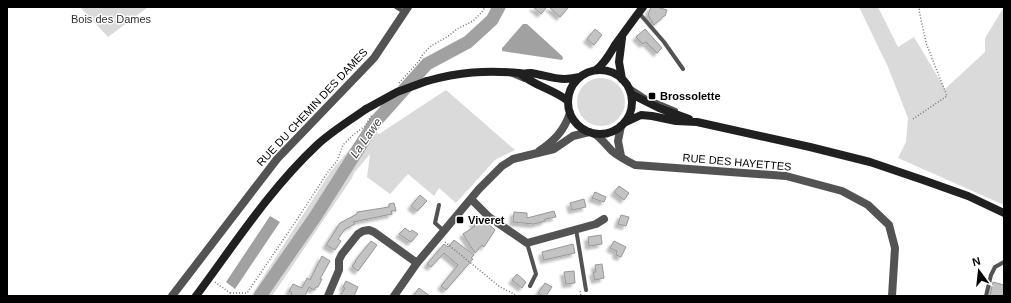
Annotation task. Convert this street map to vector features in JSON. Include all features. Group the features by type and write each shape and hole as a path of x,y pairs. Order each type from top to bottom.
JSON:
{"main road":[{"path":"196,296 266,201 317,145 369,112 397,92 427,80 451,74 480,72 530,73 562,80 580,77 596,70 604,63 615,45 641,10"},
{"path":"622,37 619,62 622,79"},
{"path":"596,70 607,71 618,75 629,90 631,109 623,125"},
{"path":"521,74 526,79 557,92 568,103"},
{"path":"580,77 571,88 568,103 570,113 580,127 592,133 609,133 641,115 676,121 697,122"},
{"path":"629,90 660,108 697,122 870,162 968,196 1004,212"}],"street":[{"name":"RUE DU CHEMIN DES DAMES","path":"172,296 277,159 374,58 406,10"},
{"path":"535,153 550,144 558,136 570,113"},
{"path":"621,156 618,141 623,125"},
{"path":"394,296 417,263 471,198 502,166 513,159 554,149 573,136 592,133"},
{"name":"RUE DES HAYETTES","path":"592,133 601,138 613,152 635,165 786,176 842,191 868,205 889,225 895,248 892,296"},
{"path":"471,198 489,217 527,243 596,224 604,219"},
{"path":"328,296 339,270 339,260 342,254 358,234 363,231 369,230 374,232 417,263"}],"lane":[{"path":"396,7 406,10"},
{"path":"641,10 683,69"},
{"path":"504,72 556,95 568,103"},
{"path":"439,205 435,222 442,234"},
{"path":"576,229 586,290"},
{"path":"527,243 536,274 530,286"},
{"path":"986,296 991,275 995,267 1004,262"}],"path":[{"path":"397,85 427,50 473,21 485,7"},
{"path":"913,119 947,96 926,43 919,10 920,7"},
{"path":"209,278 230,293 247,293 337,160 343,146 353,135 365,126 369,112"},
{"path":"442,234 500,287 518,296"}],"green space":[{"name":"Bois des Dames","path":"80,7 148,7 108,37"},
{"path":"859,7 878,7 898,47 914,37 945,89 985,52 985,38 1004,7 1004,205 898,158 906,142 908,118 888,67"},
{"path":"596,78 606,78 618,85 625,97 625,107 618,119 606,126 596,126 588,122 581,115 577,107 577,97 581,89 588,82"},
{"path":"446,90 515,150 495,160 456,203 439,188 434,196 408,174 390,194 367,177 370,154 354,173 272,296 251,296 331,171 368,128 379,134"}],"shaded area":[{"path":"523,24 527,24 562,56 562,60 502,51 502,48"},
{"path":"270,216 280,222 235,289 226,282"}],"building":[{"path":"533,7 547,7 541,14"},
{"path":"549,7 569,7 560,17"},
{"path":"651,7 667,10 665,16 654,25 648,15"},
{"path":"595,29 602,35 594,45 587,39"},
{"path":"645,29 662,48 657,53 646,42 643,44 636,37"},
{"path":"619,186 629,193 624,200 614,192"},
{"path":"595,192 606,197 604,202 592,198"},
{"path":"420,195 427,201 417,211 411,206"},
{"path":"584,199 586,207 572,210 570,203"},
{"path":"394,203 396,211 391,211 392,214 353,222 355,224 345,229 338,239 341,241 335,250 326,245 340,223 357,214 357,212 389,207 389,204"},
{"path":"554,211 556,217 545,219 545,221 534,224 513,222 514,212 527,213 527,218"},
{"path":"621,215 629,217 626,226 618,224"},
{"path":"478,219 480,222 484,220 495,230 484,247 482,245 475,253 463,234 475,226 473,222"},
{"path":"405,228 410,232 412,230 418,234 411,242 399,234"},
{"path":"601,235 602,244 589,246 588,237"},
{"path":"454,240 474,255 471,258 473,259 446,290 441,286 458,265 444,253 431,267 427,264 444,244 448,247"},
{"path":"371,241 377,245 358,271 352,266"},
{"path":"614,241 626,247 621,257 616,255 617,251 610,248"},
{"path":"573,244 575,253 544,260 542,252"},
{"path":"322,256 330,261 320,279 322,279 318,287 314,290 309,287 305,296 291,296 292,293 289,291 293,284 302,288 307,278 310,280"},
{"path":"602,264 604,278 595,280 593,272 596,272 595,265"},
{"path":"574,271 575,283 566,284 564,272"},
{"path":"517,274 526,282 522,288 512,280"},
{"path":"346,281 358,287 354,296 340,296 345,288 343,287"},
{"path":"993,282 1004,285 1004,296 990,296"},
{"path":"545,283 552,287 546,296 543,296 538,293"},
{"path":"419,288 430,296 413,296"}],"waterway":[{"name":"La Lawe","path":"260,296 315,217 376,121 427,64 468,42 492,20 499,7"}],"place":[{"name":"Brossolette","path":"652,96"},
{"name":"Viveret","path":"460,220"}]}
